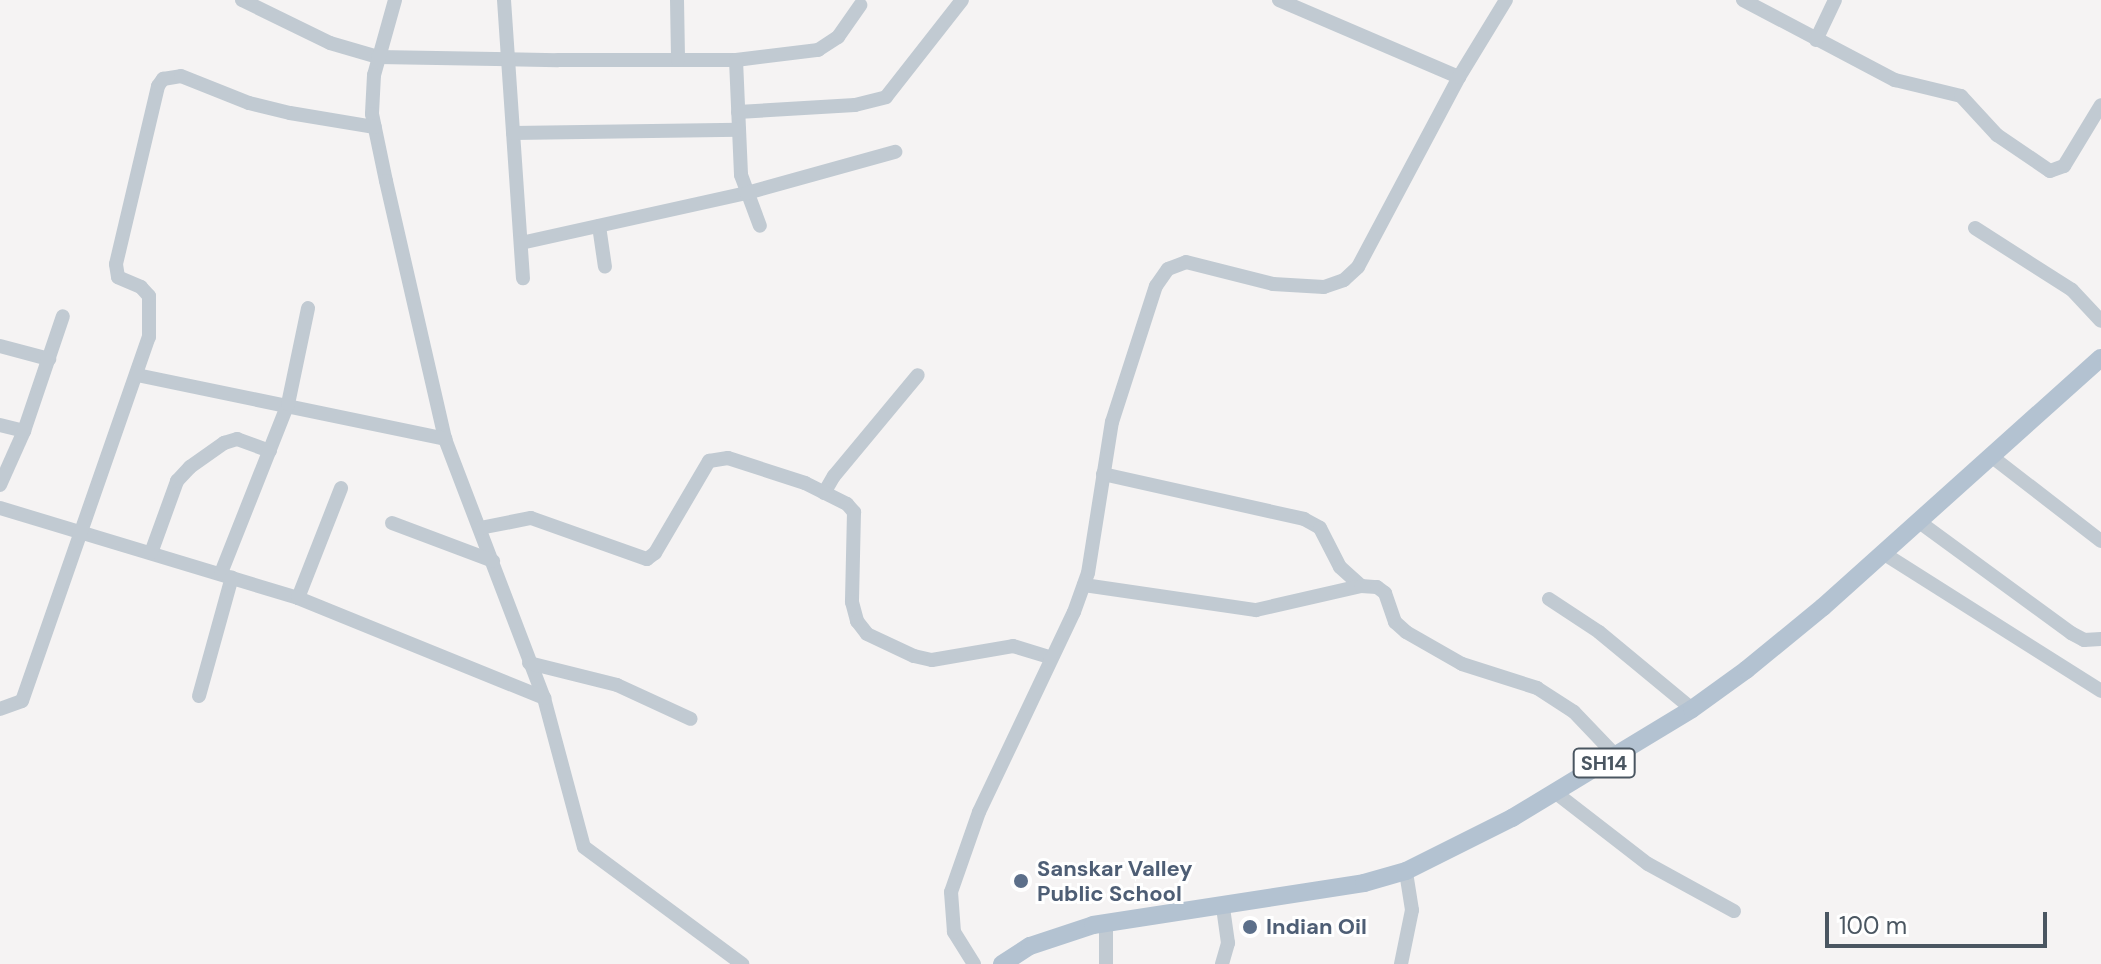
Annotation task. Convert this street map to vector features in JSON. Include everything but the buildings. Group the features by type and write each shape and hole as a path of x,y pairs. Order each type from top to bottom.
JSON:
{"main road":[{"name":"SH14","path":"1002,964 1030,946 1106,923 1364,883 1406,871 1455,849 1556,793 1692,709 1768,652 2101,358"}],"street":[{"path":"242,0 330,43 378,57 508,59 736,60 807,51 829,45 860,5"},
{"path":"395,0 374,75 375,127 445,439 544,698 584,847 742,964"},
{"path":"504,0 523,278"},
{"path":"677,0 678,60"},
{"path":"738,112 855,105 886,97 962,0"},
{"path":"1279,0 1459,77"},
{"path":"974,964 954,932 951,892 979,812 1084,585 1123,379 1156,286 1168,269 1186,262 1273,284 1324,287 1344,280 1358,267 1459,77 1506,0"},
{"path":"1743,0 1895,80 1961,96 1997,135 2050,171 2064,166 2101,105"},
{"path":"1816,40 1835,0"},
{"path":"736,60 741,175 760,226"},
{"path":"0,709 22,701 149,337 149,296 141,287 118,277 116,264 135,173 158,86 163,79 181,76 249,103 375,127"},
{"path":"513,133 739,130"},
{"path":"521,243 747,193 895,152"},
{"path":"599,226 605,267"},
{"path":"1975,228 2072,290 2101,321"},
{"path":"199,696 226,575 288,404 308,308"},
{"path":"0,485 24,431 63,316"},
{"path":"0,346 49,359"},
{"path":"137,375 445,439"},
{"path":"824,493 834,476 918,375"},
{"path":"0,425 24,431"},
{"path":"151,553 177,481 190,467 224,443 237,439 270,451"},
{"path":"1991,456 2101,541"},
{"path":"480,528 531,518 647,559 655,553 709,461 717,458 780,474 824,493 854,512 852,602 857,621 867,634 914,656 932,660 1013,646 1050,657"},
{"path":"1103,474 1304,519 1320,528 1340,567 1361,586"},
{"path":"298,598 341,488"},
{"path":"0,508 298,598 544,698"},
{"path":"1918,521 2071,633 2084,640 2101,639"},
{"path":"392,523 493,561"},
{"path":"1883,553 2101,691"},
{"path":"1084,585 1256,610 1361,586 1377,587 1385,593 1395,622 1406,632 1462,664 1537,688 1574,712 1616,756"},
{"path":"1549,599 1599,632 1692,709"},
{"path":"529,663 617,685 691,719"},
{"path":"1556,793 1648,864 1734,911"},
{"path":"1401,964 1412,910 1406,871"},
{"path":"1222,964 1228,943 1223,907"},
{"path":"1106,923 1106,964"}],"place":[{"name":"Sanskar Valley Public School","path":"1021,881"},
{"name":"Indian Oil","path":"1250,927"}]}
